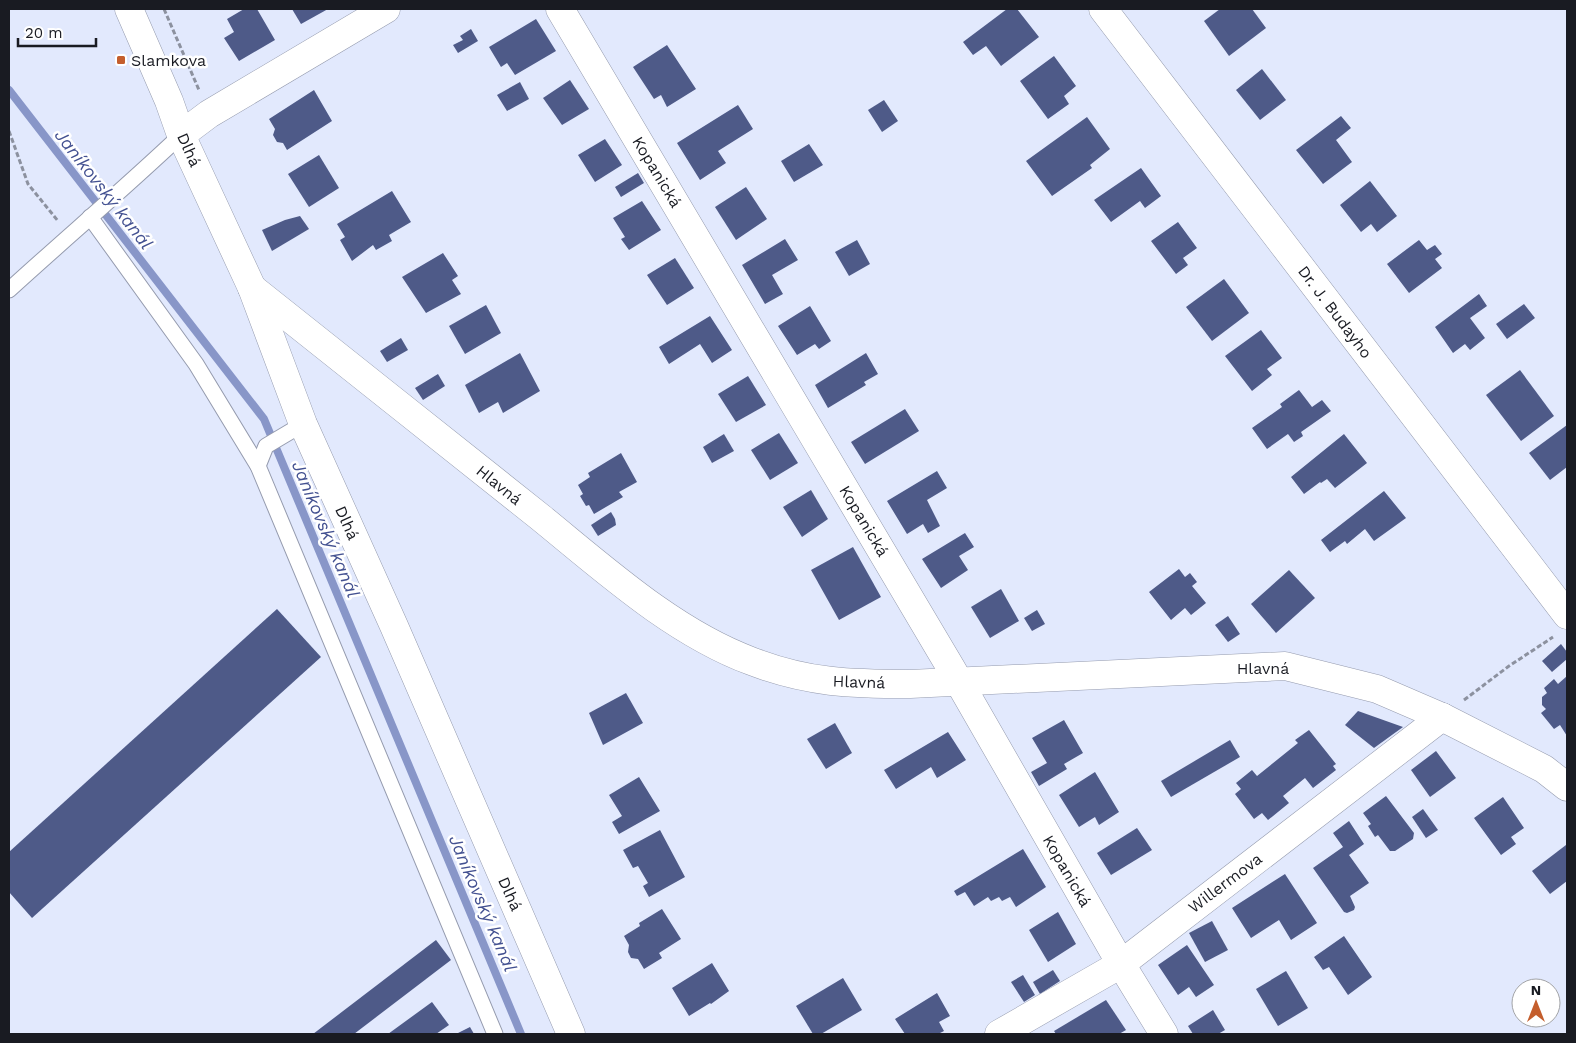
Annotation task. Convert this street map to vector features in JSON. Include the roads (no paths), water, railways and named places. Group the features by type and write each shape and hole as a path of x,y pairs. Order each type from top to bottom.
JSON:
{"street":[{"name":"Dlhá","path":"129,9 182,135 252,288 293,430 394,626 571,1034"},
{"path":"182,135 209,114 386,9"},
{"name":"Kopanická","path":"560,9 958,682 1121,964 1164,1034"},
{"name":"Dr. J. Budayho","path":"1103,9 1563,624"},
{"name":"Hlavná","path":"252,288 643,599 713,645 750,661 780,672 815,680 870,684 958,682 1285,666 1377,689 1442,717 1544,769 1567,787"},
{"name":"Willermova","path":"999,1034 1121,964 1442,717"}],"lane":[{"path":"9,290 182,135"},
{"path":"90,217 196,364 258,466 495,1034"},
{"path":"258,466 266,446 293,430"}],"waterway":[{"name":"Janíkovský kanál","path":"9,90 264,419 521,1034"}],"place":[{"name":"Slamkova","path":"121,60"}]}
